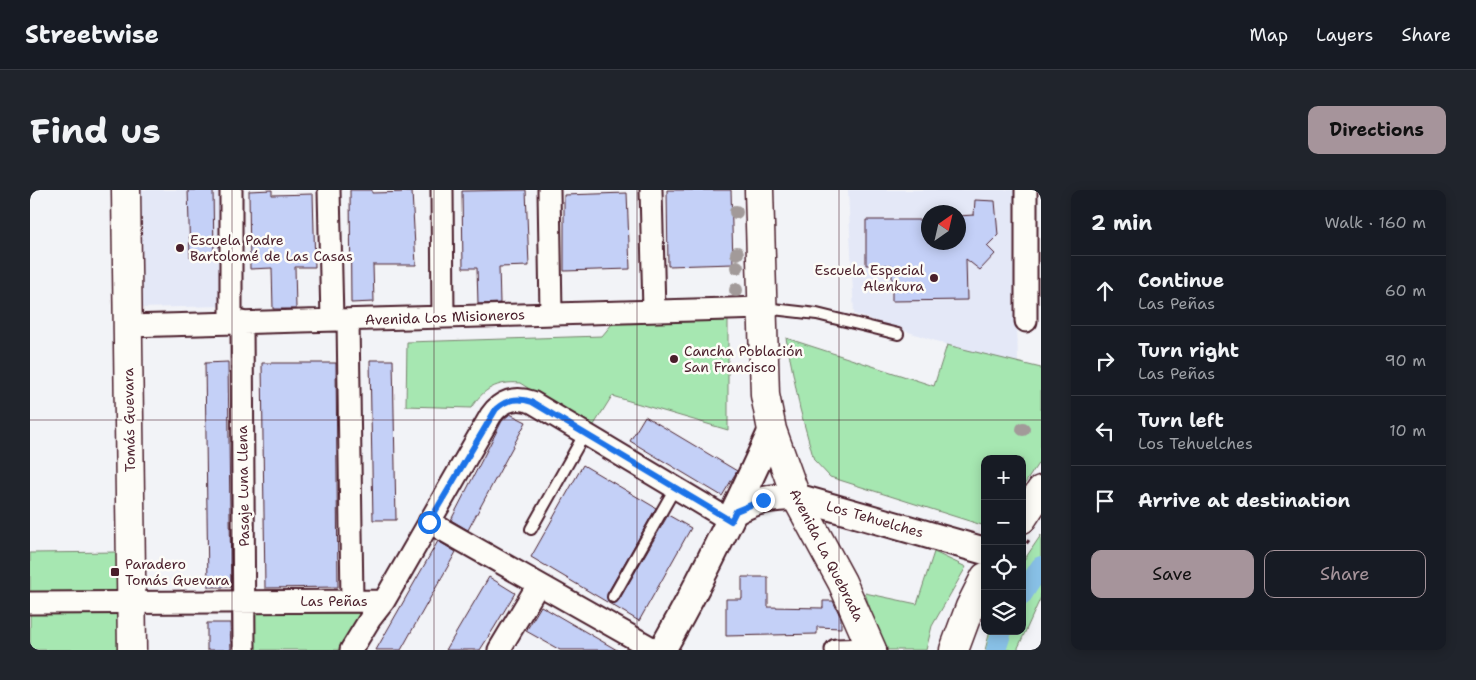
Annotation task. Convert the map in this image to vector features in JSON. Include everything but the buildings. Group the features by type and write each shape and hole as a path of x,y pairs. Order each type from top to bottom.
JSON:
{"main road":[{"name":"Tomás Guevara","path":"126,190 132,650"},
{"name":"Avenida La Quebrada","path":"759,190 765,395 772,430 796,497 842,582 872,650"},
{"path":"1026,514 1040,495"},
{"path":"954,650 970,607 981,585"}],"street":[{"name":"Pasaje Luna Llena","path":"231,190 244,650"},
{"path":"329,190 340,320 352,600"},
{"path":"442,190 443,317"},
{"path":"549,190 550,314"},
{"path":"651,190 654,311"},
{"path":"1026,190 1026,321"},
{"name":"Avenida Los Misioneros","path":"128,326 763,308"},
{"name":"Las Peñas","path":"30,603 384,601 491,416 502,404 517,399 525,399 675,488 733,516"},
{"path":"662,650 690,602 733,516 772,430"},
{"name":"Los Tehuelches","path":"733,516 763,500 796,497 981,550"},
{"path":"429,522 655,650"},
{"path":"499,650 538,584"},
{"path":"351,650 370,619 384,601"},
{"path":"836,650 872,650"}],"lane":[{"path":"763,308 817,314 898,334"},
{"path":"531,529 585,433"},
{"path":"613,597 675,488"}],"shaded area":[{"name":"Escuela Padre Bartolomé de Las Casas","path":"136,190 222,190 223,306 139,308"},
{"name":"Escuela Especial Alenkura","path":"848,190 1014,190 1018,363 954,347 854,314"}],"green space":[{"path":"617,318 728,318 728,430 612,396 592,428 520,383 504,383 491,388 480,396 471,408 406,406 407,342 602,336"},
{"path":"786,338 934,386 947,345 1041,368 1041,459 1026,482 1026,455 981,455 981,525 830,477 814,460 800,409"},
{"path":"1041,535 1041,597 1026,630 1026,590 1026,557"},
{"path":"121,552 121,599 30,601 30,553"},
{"path":"934,552 966,567 932,626 926,650 883,650 865,593 917,604"},
{"path":"121,609 121,650 30,650 30,610"},
{"path":"251,613 364,613 342,650 251,650"},
{"path":"989,635 1024,635 1017,650 985,650"}],"waterway":[{"path":"1025,590 1041,566"},
{"path":"996,650 1001,635"}],"place":[{"name":"Escuela Padre Bartolomé de Las Casas","path":"180,248"},
{"name":"Escuela Especial Alenkura","path":"934,278"},
{"name":"Cancha Población San Francisco","path":"674,359"},
{"name":"Paradero Tomás Guevara","path":"115,572"}],"route":[{"path":"429,522 496,409 509,400 517,399 525,399 532,402 731,521 736,511 751,503 763,500"}]}
